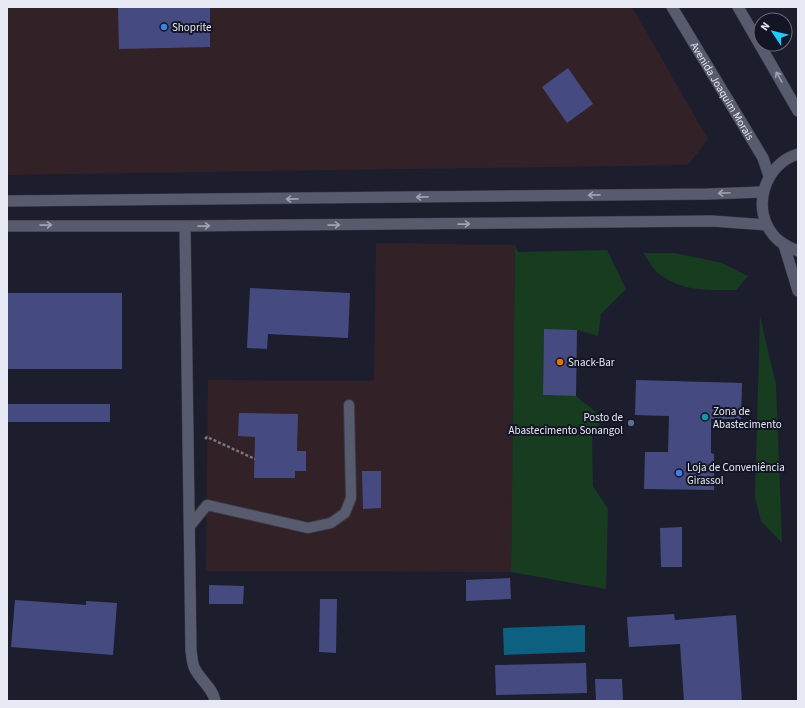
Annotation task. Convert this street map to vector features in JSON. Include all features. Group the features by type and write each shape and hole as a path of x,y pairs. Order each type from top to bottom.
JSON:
{"street":[{"name":"Avenida Joaquim Morais","path":"672,7 763,158 769,176"},
{"path":"738,7 798,111"},
{"path":"798,154 791,156 779,164 769,176 763,192 762,209 767,225 774,236 784,245 798,251"},
{"path":"7,201 708,194 763,192"},
{"path":"7,226 186,226 712,221 767,225"},
{"path":"186,226 191,651 195,669 206,683 214,696 215,701"},
{"path":"784,245 798,291"}],"lane":[{"path":"190,526 207,505 308,528 331,523 345,513 351,498 349,405"}],"path":[{"path":"189,458 207,437 255,459"}],"shaded area":[{"path":"7,7 632,7 708,139 688,165 7,175"},
{"path":"376,243 515,245 511,572 206,571 208,370 208,380 374,381"}],"green space":[{"path":"515,245 518,252 607,250 626,289 601,314 598,336 577,330 544,330 543,395 576,396 603,418 592,435 593,486 608,509 606,589 511,572"},
{"path":"643,253 675,253 722,263 748,276 736,290 695,289 676,284 658,273"},
{"path":"760,316 776,385 782,543 761,521 755,497"}],"water":[{"path":"585,625 585,652 504,655 503,628"}],"building":[{"name":"Shoprite","path":"118,7 210,7 210,47 119,49"},
{"path":"568,68 593,104 567,123 542,87"},
{"path":"250,288 350,293 348,338 268,334 267,349 247,348"},
{"path":"7,293 122,293 122,369 7,369"},
{"name":"Snack-Bar","path":"544,329 577,330 576,396 543,395"},
{"name":"Zona de Abastecimento","path":"636,380 742,383 741,419 711,419 711,453 714,454 714,490 644,489 645,452 668,452 669,416 635,415"},
{"path":"7,404 110,404 110,422 7,422"},
{"path":"239,413 298,414 297,451 306,451 306,471 295,471 295,478 254,478 255,437 238,436"},
{"path":"362,471 381,471 381,508 363,509"},
{"path":"682,527 682,567 661,567 660,528"},
{"path":"510,578 511,599 466,601 466,580"},
{"path":"209,585 244,586 243,604 209,604"},
{"path":"320,599 337,599 336,653 319,652"},
{"path":"15,600 86,605 86,601 117,603 113,655 11,647"},
{"path":"674,614 675,620 736,615 742,701 684,701 680,644 629,647 627,617"},
{"path":"586,663 587,693 496,695 495,665"},
{"path":"595,679 622,679 623,701 596,701"}],"place":[{"name":"Shoprite","path":"164,27"},
{"name":"Snack-Bar","path":"560,362"},
{"name":"Zona de Abastecimento","path":"705,417"},
{"name":"Posto de Abastecimento Sonangol","path":"631,423"},
{"name":"Loja de Conveniência Girassol","path":"679,473"}]}
